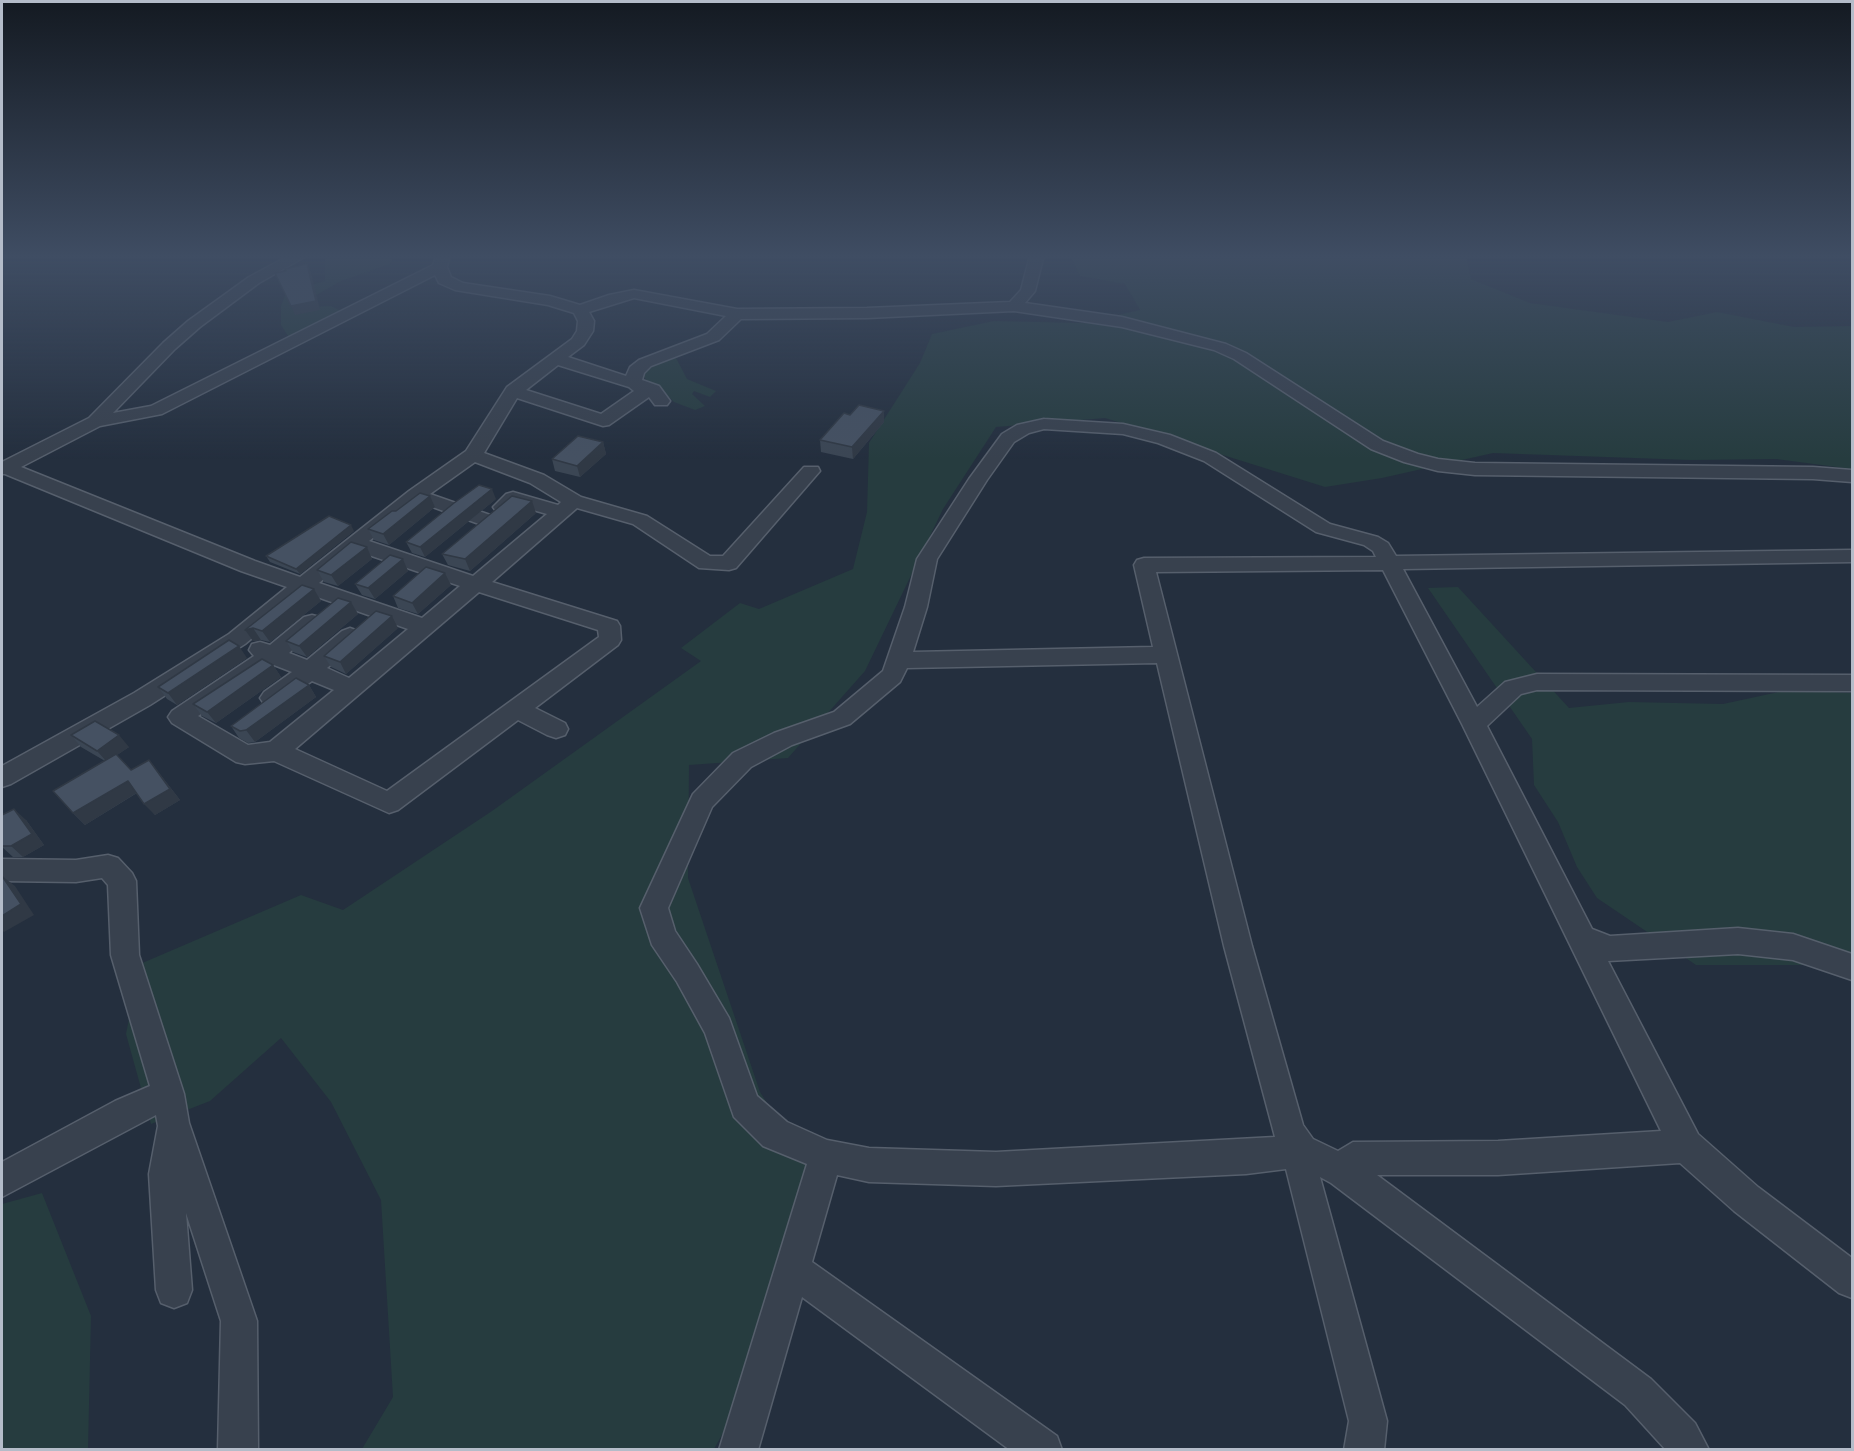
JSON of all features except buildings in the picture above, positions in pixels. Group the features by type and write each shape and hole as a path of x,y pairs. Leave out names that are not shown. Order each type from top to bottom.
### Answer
{"street":[{"path":"95,422 169,346 196,323"},
{"path":"3,468 95,422 156,410 323,323"},
{"path":"2,777 142,699 237,639 354,543 473,455 513,391 578,342 585,331 586,323"},
{"path":"513,391 603,421 642,393 636,371 645,363 713,337 728,323"},
{"path":"1125,323 1220,346 1240,356 1377,445 1438,465 1553,471 1813,473 1852,476"},
{"path":"555,358 653,390 661,401"},
{"path":"1302,1151 1246,1157 996,1169 869,1165 826,1156 776,1134 745,1106 718,1028 687,973 662,936 654,908 702,801 742,760 783,739 842,718 876,692 892,676 916,607 927,559 978,478 1008,438 1023,429 1044,424 1123,429 1164,439 1201,454 1323,528 1371,541 1381,546 1474,724 1686,1146 1746,1199 1852,1280"},
{"path":"473,455 537,479 567,507"},
{"path":"3,468 301,585 351,590 412,582 476,584 609,626 610,640 389,803 276,751 245,755 226,731 180,717 271,656 351,590"},
{"path":"416,495 450,508 478,527 513,498 640,520 706,563 729,563 762,529 811,471"},
{"path":"276,751 567,507"},
{"path":"434,522 450,508"},
{"path":"728,541 762,529"},
{"path":"376,569 409,542"},
{"path":"354,543 393,556 412,582 425,627"},
{"path":"1690,1449 1682,1437 1638,1392 1343,1171 1302,1151 1289,1132 1238,946 1144,565 1391,564 1852,556"},
{"path":"254,711 309,671 412,582"},
{"path":"237,639 271,656 352,688"},
{"path":"899,660 1165,655"},
{"path":"1474,724 1513,688 1537,682 1852,683"},
{"path":"517,709 556,729"},
{"path":"2,870 76,871 108,866 122,881 125,955 170,1109 239,1321 238,1449"},
{"path":"1581,938 1610,949 1738,941 1793,946 1852,967"},
{"path":"2,1180 126,1112 170,1109"},
{"path":"170,1109 166,1174 174,1290"},
{"path":"1343,1171 1353,1160 1497,1158 1686,1146"},
{"path":"1302,1151 1303,1178 1368,1421 1364,1449"},
{"path":"738,1449 826,1156"},
{"path":"791,1268 1043,1449"}],"green space":[{"path":"281,323 322,323 290,339"},
{"path":"986,323 1772,323 1794,327 1852,326 1852,469 1776,459 1691,460 1493,453 1382,478 1325,487 1105,418 996,427 943,509 865,671 788,758 689,765 688,878 760,1092 809,1169 797,1302 714,1449 362,1449 393,1397 381,1200 331,1102 281,1038 210,1101 151,1124 126,1034 140,964 301,895 343,910 492,811 701,661 681,648 740,603 759,609 853,569 867,512 869,443 920,363 932,334"},
{"path":"676,358 687,379 716,391 710,397 694,391 692,394 705,406 695,410 674,402 661,389 652,387 642,374 656,364"},
{"path":"1458,587 1569,708 1629,702 1723,704 1788,690 1852,693 1852,965 1696,965 1597,898 1577,867 1558,822 1534,785 1532,739 1428,588"},
{"path":"42,1193 91,1316 88,1449 2,1449 2,1204"}]}
